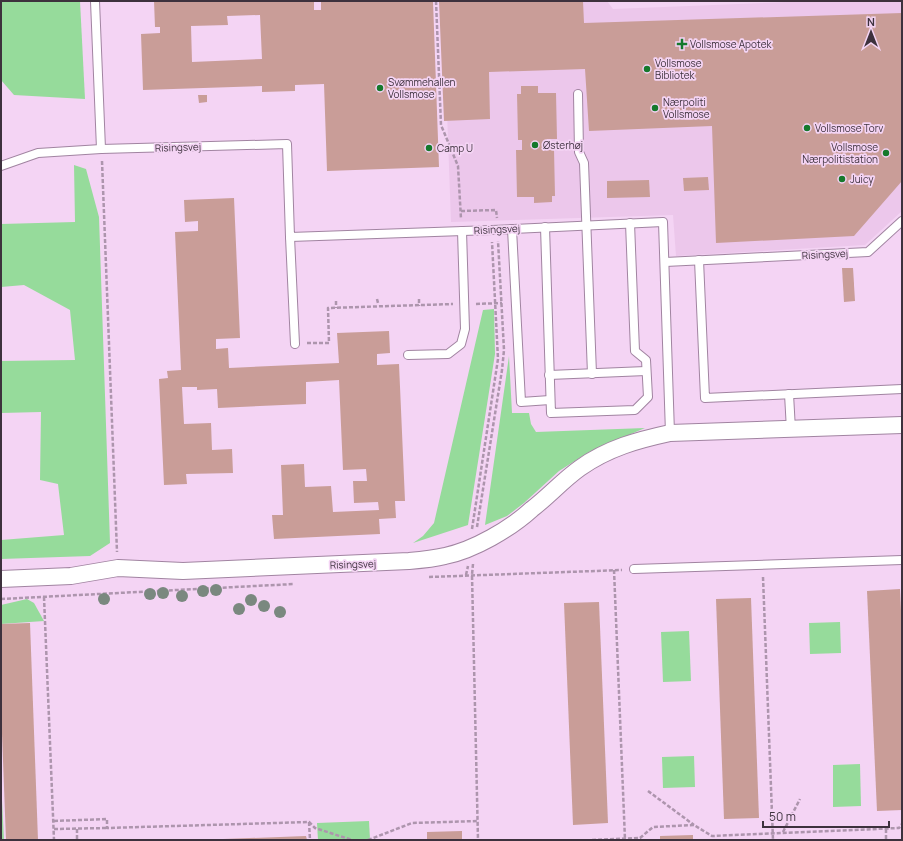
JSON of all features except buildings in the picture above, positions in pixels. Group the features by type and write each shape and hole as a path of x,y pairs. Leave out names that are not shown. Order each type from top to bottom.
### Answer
{"street":[{"name":"Risingsvej","path":"1,579 72,576 118,568 183,571 409,561 472,552 532,510 581,467 609,452 635,441 670,433 902,425"}],"lane":[{"path":"95,1 101,149"},
{"path":"578,94 579,152 584,163 592,374"},
{"name":"Risingsvej","path":"1,166 38,153 101,149 287,144 294,344"},
{"name":"Risingsvej","path":"665,262 868,252 902,221"},
{"name":"Risingsvej","path":"290,237 495,230 664,222 670,433"},
{"path":"545,227 550,413 635,410 648,396 646,360 635,350 630,223"},
{"path":"512,229 521,402 550,400"},
{"path":"408,355 448,354 461,344 465,329 462,231"},
{"path":"699,260 705,398 902,389"},
{"path":"549,376 646,371"},
{"path":"789,394 791,430"},
{"path":"634,569 902,560"}],"path":[{"path":"436,1 441,125 458,166 462,231"},
{"path":"101,149 118,568"},
{"path":"466,575 472,552 504,350 502,303 495,230 491,210"},
{"path":"461,211 496,210 495,303 498,359 472,552 478,840"},
{"path":"377,299 378,303"},
{"path":"419,299 419,306"},
{"path":"336,301 336,308"},
{"path":"294,344 329,343 328,308 502,303"},
{"path":"763,565 773,840"},
{"path":"427,577 634,569"},
{"path":"614,570 625,839"},
{"path":"1,598 301,584"},
{"path":"44,597 54,840"},
{"path":"648,791 694,825 712,836 899,828 902,824"},
{"path":"783,832 800,799"},
{"path":"54,821 107,819 107,828"},
{"path":"368,840 412,823 478,821"},
{"path":"54,829 308,822 315,828 352,840"},
{"path":"308,822 310,840"},
{"path":"592,840 640,838 653,827 694,825"},
{"path":"886,828 886,840"},
{"path":"77,829 77,840"}],"shaded area":[{"path":"443,1 607,1 613,9 812,1 902,1 902,211 865,245 676,256 673,215 451,222"}],"green space":[{"path":"1,1 80,1 85,99 14,95 1,80"},
{"path":"74,165 86,169 99,217 110,543 90,556 1,559 1,540 64,535 58,484 40,480 41,412 1,413 1,361 75,360 70,310 24,285 1,287 1,224 75,222"},
{"path":"494,309 495,354 468,525 413,543 423,536 434,523 483,310"},
{"path":"509,356 512,413 529,413 531,424 536,432 645,428 589,452 559,471 524,503 507,516 485,525"},
{"path":"27,599 34,603 44,621 1,624 1,605"},
{"path":"840,622 841,653 810,654 809,623"},
{"path":"689,631 691,681 663,682 661,632"},
{"path":"694,756 695,787 663,788 662,757"},
{"path":"860,764 861,806 833,807 833,765"},
{"path":"1,780 4,840 1,840"},
{"path":"369,821 370,840 318,840 317,823"}],"place":[{"name":"Vollsmose Apotek","path":"682,44"},
{"name":"Vollsmose Bibliotek","path":"647,69"},
{"name":"Svømmehallen Vollsmose","path":"380,88"},
{"name":"Nærpoliti Vollsmose","path":"655,108"},
{"name":"Vollsmose Torv","path":"807,128"},
{"name":"Østerhøj","path":"535,145"},
{"name":"Camp U","path":"429,148"},
{"name":"Vollsmose Nærpolitistation","path":"886,153"},
{"name":"Juicy","path":"842,179"}]}
